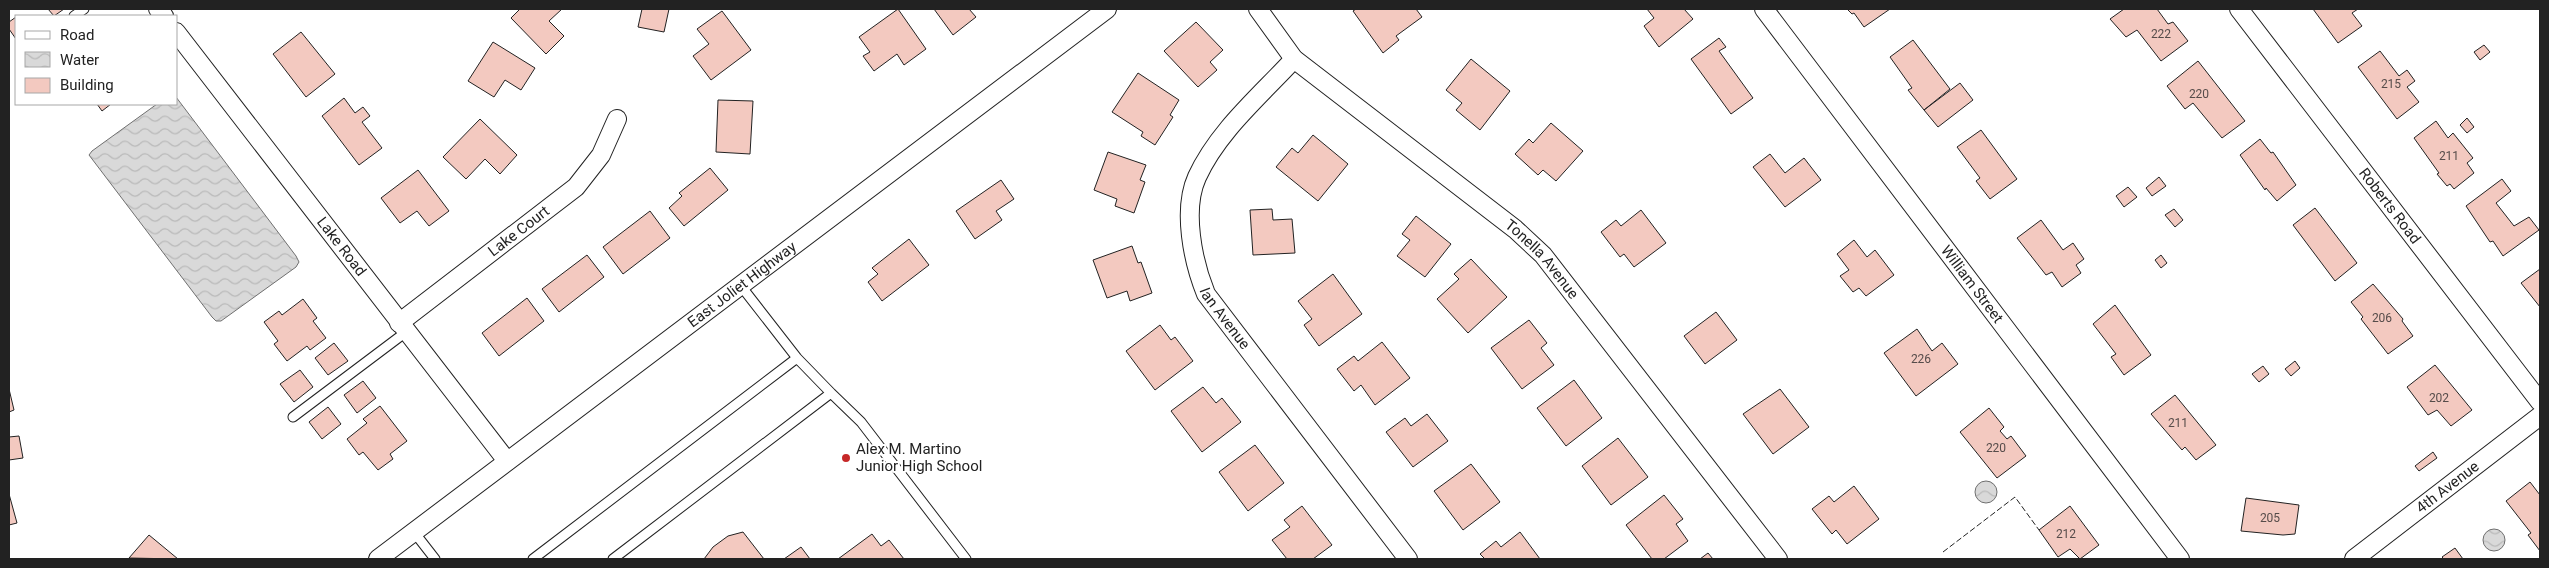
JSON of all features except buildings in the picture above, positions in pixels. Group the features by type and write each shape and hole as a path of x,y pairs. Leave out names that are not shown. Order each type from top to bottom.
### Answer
{"street":[{"name":"East Joliet Highway","path":"378,559 1107,9"},
{"name":"Tonella Avenue","path":"1258,9 1294,59 1515,229 1543,256 1778,559"},
{"name":"William Street","path":"1764,9 2180,559"},
{"name":"Roberts Road","path":"2239,9 2540,402"},
{"name":"Lake Road","path":"178,35 507,461"},
{"name":"Ian Avenue","path":"1294,59 1220,138 1196,179 1189,220 1195,268 1206,294 1408,559"},
{"name":"Lake Court","path":"402,327 576,187 601,155 617,119"},
{"name":"4th Avenue","path":"2354,559 2540,416"}],"lane":[{"path":"741,286 796,358 860,422 966,559"},
{"path":"293,417 402,327"},
{"path":"533,559 796,358"},
{"path":"614,559 831,393"},
{"path":"414,532 435,559"}],"water":[{"path":"178,100 299,262 296,267 221,321 216,321 89,155 156,105 178,105"},
{"path":"1986,481 1994,484 1997,492 1994,500 1986,503 1978,500 1975,492 1978,484"},
{"path":"2494,529 2502,532 2505,540 2502,548 2494,551 2486,548 2483,540 2486,532"}],"fence":[{"path":"1943,552 2015,497 2039,530"}],"place":[{"name":"Alex M. Martino Junior High School","path":"846,458"}]}
